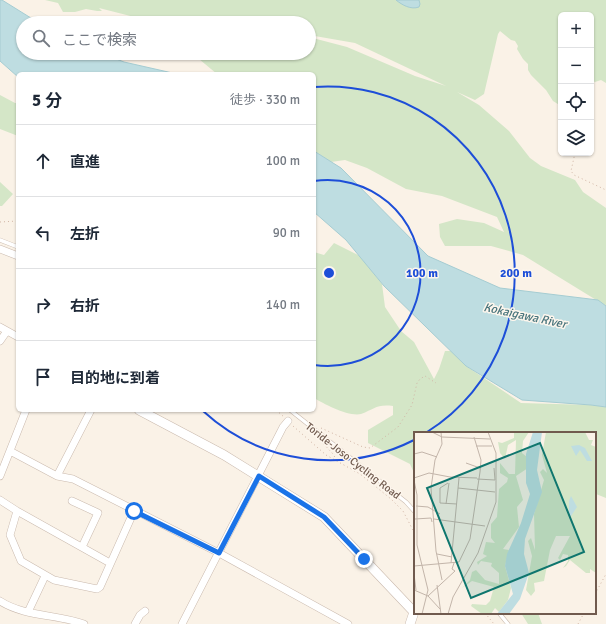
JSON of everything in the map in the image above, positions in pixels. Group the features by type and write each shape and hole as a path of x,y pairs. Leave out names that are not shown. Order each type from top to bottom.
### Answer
{"street":[{"path":"0,249 16,255"},
{"path":"0,341 3,329 16,336"},
{"path":"0,476 25,412"},
{"path":"57,476 90,412"},
{"path":"143,412 224,455 324,517 414,612 410,624"},
{"path":"182,624 283,427 288,421"},
{"path":"10,451 57,476 73,479 219,553 348,624"},
{"path":"0,500 110,563"},
{"path":"72,501 98,513 82,547"},
{"path":"17,511 10,535 21,561 54,580 96,589 100,587 134,511"},
{"path":"28,612 45,576"},
{"path":"0,601 28,612 84,624"},
{"path":"135,624 140,615 145,611"}],"lane":[{"path":"0,240 16,245"},
{"name":"Toride-Joso Cycling Road","path":"292,412 406,502 414,511"},
{"path":"501,614 508,624"}],"path":[{"path":"574,156 571,171 574,175 606,190"},
{"path":"0,222 16,221"},
{"path":"337,460 318,438 312,428 316,426 363,447 370,448 398,427 412,405 415,398 417,383 420,378 425,376 436,383"},
{"path":"278,412 326,455 337,460 371,482 392,499 403,511 414,532"},
{"path":"596,592 606,574"},
{"path":"487,614 494,624"},
{"path":"578,624 583,614"}],"green space":[{"path":"45,0 606,0 606,83 601,80 594,82 594,12 558,12 558,104 553,101 546,90 531,75 528,70 528,64 517,49 518,46 515,41 511,40 500,31 498,34 484,94 475,100 457,92 479,105 509,131 530,158 541,166 575,180 583,192 606,208 606,306 523,255 491,246 445,246 440,237 439,224 457,219 484,223 504,232 497,217 442,196 406,189 367,168 345,160 331,162 316,152 316,72 215,72 200,60 316,60 316,39 347,47 415,76 446,86 355,43 316,36 316,16 130,16 99,8 102,11 86,9 75,12 63,12 58,3"},
{"path":"0,95 16,103 16,135 0,129"},
{"path":"0,182 13,194 2,206 0,206"},
{"path":"334,243 360,256 382,284 385,307 401,331 414,342 434,379 445,351 451,351 466,366 521,403 591,405 606,407 606,498 596,494 596,432 414,432 414,473 410,464 368,443 368,430 393,415 393,406 379,406 361,414 350,414 316,399 316,253 324,255"},
{"path":"522,614 538,614 542,624 528,624"}],"water":[{"path":"0,0 2,0 28,16 16,16 16,60 119,60 168,72 16,72 16,75 0,61"},
{"path":"396,0 419,0 420,4 419,7 416,8 410,7"},
{"name":"Kokaigawa River","path":"316,152 341,168 428,256 500,288 598,300 606,306 606,407 522,400 466,366 384,286 346,240 316,214"}],"route":[{"path":"134,511 219,553 259,476 324,517 364,559"}]}
